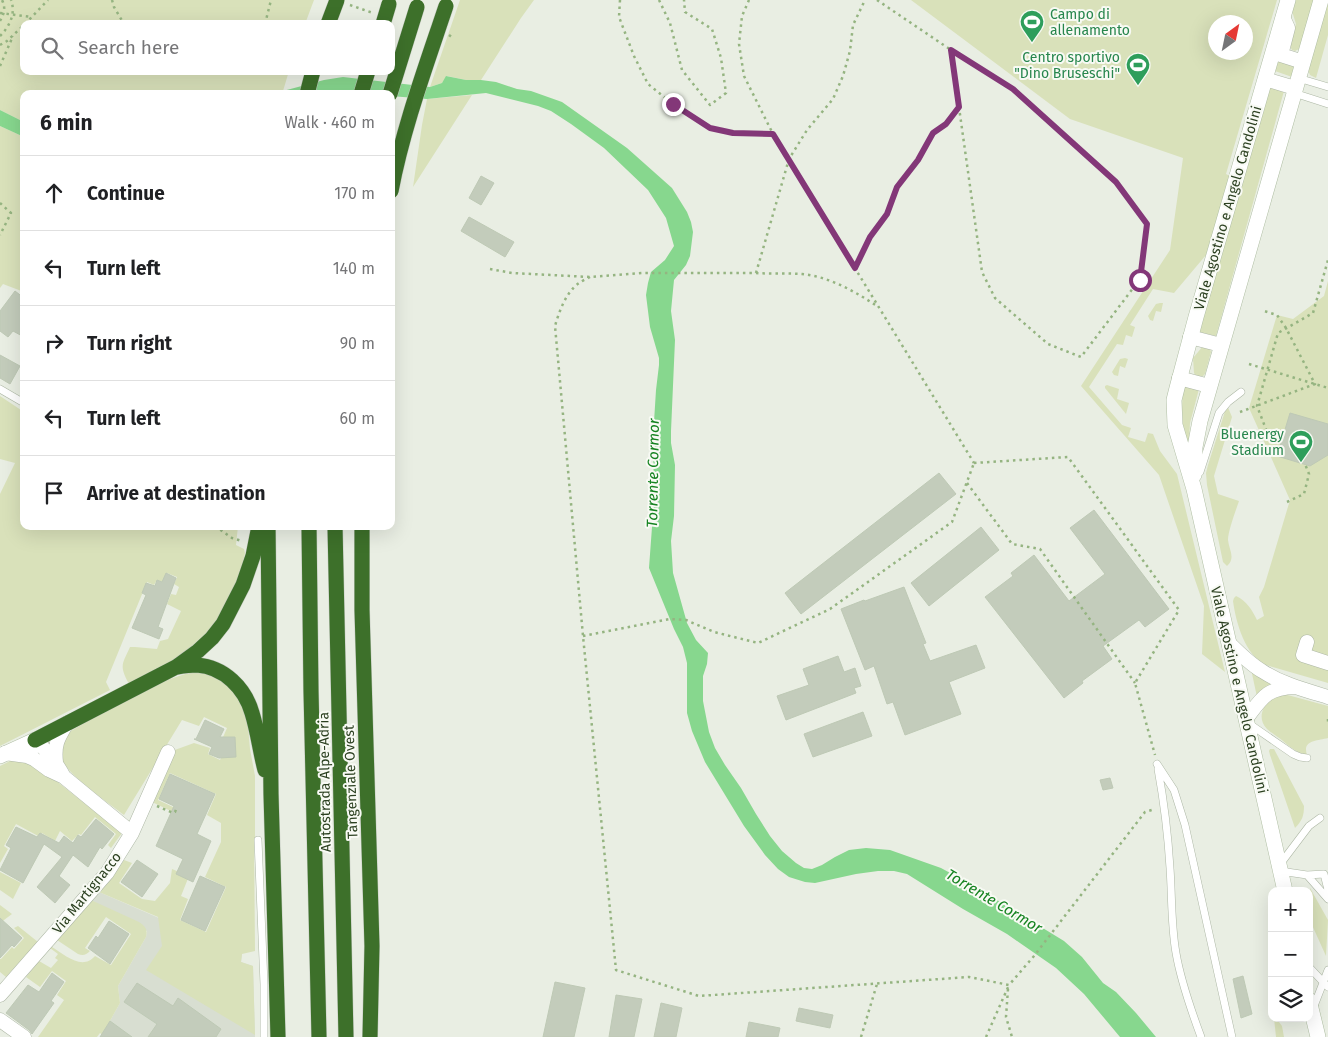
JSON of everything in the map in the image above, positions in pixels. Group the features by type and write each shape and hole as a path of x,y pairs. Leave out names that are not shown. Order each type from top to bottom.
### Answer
{"highway":[{"path":"330,20 337,0"},
{"path":"384,20 389,2"},
{"path":"395,173 424,72 447,3"},
{"path":"391,90 418,4"},
{"path":"308,90 311,75"},
{"path":"362,90 367,75"},
{"path":"35,740 176,667 212,638 223,624 243,584 258,530"},
{"path":"268,530 271,794 278,1037"},
{"name":"Autostrada Alpe-Adria","path":"309,530 318,1037"},
{"name":"Autostrada Alpe-Adria","path":"335,530 346,1037"},
{"name":"Tangenziale Ovest","path":"362,530 362,610 372,946 370,1037"},
{"path":"176,667 195,665 210,667 222,672 238,686 246,698 252,713 271,794"}],"street":[{"name":"Viale Agostino e Angelo Candolini","path":"1284,887 1194,489 1175,425 1174,400 1190,337 1288,0"},
{"name":"Viale Agostino e Angelo Candolini","path":"1194,489 1195,447 1209,386 1321,0"},
{"name":"Viale Agostino e Angelo Candolini","path":"1283,17 1288,28 1281,55 1303,62"},
{"path":"1265,79 1296,87"},
{"path":"1190,337 1221,345"},
{"path":"1179,378 1209,386"},
{"path":"1307,642 1303,655 1328,663"},
{"path":"1229,643 1262,671 1295,687 1328,697"},
{"path":"1246,720 1269,692 1285,687 1295,687"},
{"path":"56,762 55,750 58,738 67,723"},
{"path":"2,754 35,740"},
{"path":"34,759 35,740"},
{"path":"35,740 49,752 64,777"},
{"name":"Via Martignacco","path":"0,995 107,873 132,833 168,752"},
{"path":"2,754 22,755 34,759 49,770 64,777 132,833"},
{"path":"1313,1017 1318,1037"},
{"path":"0,1020 24,1037"}],"lane":[{"path":"1296,87 1327,87"},
{"path":"1296,87 1328,104"},
{"path":"0,389 20,401"},
{"path":"1194,489 1219,413 1240,392"},
{"path":"1246,720 1293,754 1308,758"},
{"path":"1157,764 1164,806 1176,952 1183,985 1201,1037"},
{"path":"1157,764 1174,790 1184,825 1232,1037"},
{"path":"1320,818 1309,826 1280,868 1306,876 1324,874 1328,890"},
{"path":"258,840 264,984 264,1037"},
{"path":"1306,876 1328,899"},
{"path":"1313,1001 1326,985 1328,970"},
{"path":"1313,971 1326,985"}],"path":[{"path":"0,21 5,8 2,0"},
{"path":"0,36 7,29 11,21 11,0"},
{"path":"29,20 48,0"},
{"path":"112,0 122,20"},
{"path":"266,20 271,0"},
{"path":"620,0 620,17 634,56 648,84 673,104 710,128 733,133 773,134"},
{"path":"659,0 670,23 682,70 710,105 726,93 720,58 712,29 686,12 684,0"},
{"path":"749,0 742,16 739,44 744,76 773,134 974,463"},
{"path":"756,273 789,160 807,130 833,99 843,76 850,51 853,25 865,0"},
{"path":"877,0 1013,89 1116,182 1147,224 1140,280 1081,358 1048,344 1042,339 995,298 982,272 951,50"},
{"path":"2,14 32,17"},
{"path":"0,45 7,42 20,28"},
{"path":"0,66 13,36"},
{"path":"855,268 870,237 887,214 897,187 918,160 933,133 946,124 959,107"},
{"path":"0,203 11,213 0,235"},
{"path":"1276,455 1257,406 1278,333 1313,313 1328,260"},
{"path":"490,269 512,273 590,277 642,273 803,274 842,285 863,296 878,307"},
{"path":"590,277 577,284 567,297 559,311 555,326 616,970 699,996 969,977 1009,985"},
{"path":"1264,311 1277,315 1286,328 1314,384"},
{"path":"1249,364 1328,388"},
{"path":"1240,412 1314,384"},
{"path":"974,463 1068,457 1179,610 1135,683"},
{"path":"583,636 670,619 686,620 714,632 758,644 830,609 952,522 974,463"},
{"path":"1287,502 1304,494 1309,474 1305,464"},
{"path":"966,483 1012,544 1040,550 1135,683 1157,764"},
{"path":"221,530 232,538 255,544"},
{"path":"146,801 173,813 178,807"},
{"path":"986,1037 1009,985 1034,956 1145,812 1164,806"},
{"path":"861,1037 877,984"},
{"path":"1009,985 1006,1017 1012,1037"}],"shaded area":[{"path":"0,0 314,0 306,20 20,20 20,75 288,75 283,90 20,90 20,120 0,110"},
{"path":"460,0 534,0 481,80 466,80 447,76 442,83 430,87"},
{"name":"Centro sportivo \"Dino Bruseschi\"","path":"911,0 1277,0 1226,174 1230,176 1206,255 1174,293 1153,289 1130,325 1135,327 1132,337 1126,335 1123,345 1117,344 1089,387 1122,425 1131,428 1128,437 1145,442 1148,433 1153,434 1160,451 1177,474 1225,672 1202,654 1204,606 1159,475 1081,386 1170,250 1183,158 1070,119"},
{"path":"1295,0 1315,0 1301,48 1295,51 1292,50 1289,44 1296,24 1292,11"},
{"path":"1328,2 1328,35 1316,78 1310,75 1308,70"},
{"path":"1279,60 1295,65 1292,77 1275,71"},
{"path":"1270,87 1284,91 1216,336 1199,332"},
{"path":"472,95 413,187 427,99"},
{"path":"0,126 20,135 20,290 3,284 0,288"},
{"name":"Bluenergy Stadium","path":"1328,281 1328,683 1266,665 1252,654 1239,628 1233,601 1236,596 1243,600 1257,620 1264,616 1259,597 1264,587 1290,500 1249,408 1277,315 1293,319 1324,296"},
{"path":"1163,303 1161,312 1156,311 1153,321 1150,320 1148,316 1156,304"},
{"path":"1203,346 1210,349 1211,352 1205,374 1197,377 1194,373 1193,358"},
{"path":"1120,359 1128,359 1125,368 1120,366 1118,376 1114,375 1112,372"},
{"path":"1107,385 1119,389 1117,399 1129,403 1126,414 1105,388"},
{"path":"1184,385 1199,389 1190,423 1188,458 1183,422 1182,403"},
{"path":"0,396 20,409 20,530 238,530 236,545 244,549 245,553 237,585 217,623 180,657 129,684 123,669 130,647 157,649 160,641 168,639 181,611 167,604 171,594 176,595 179,587 174,584 177,577 167,573 163,582 157,580 154,585 147,582 106,682 110,690 0,746 0,494 15,463 0,459"},
{"path":"1227,405 1232,417 1214,476 1218,494 1239,501 1228,536 1232,557 1227,566 1223,562 1206,473"},
{"path":"1251,669 1284,685 1257,697"},
{"path":"194,672 209,674 223,679 242,701 248,726 255,776 255,951 242,954 241,962 253,966 255,1035 146,970 162,946 158,917 99,892 124,860 132,863 119,883 142,899 155,901 170,883 172,869 189,876 181,896 188,899 180,920 206,932 226,887 205,877 221,842 221,823 207,815 216,794 170,773 158,800 175,808 173,812 152,802 172,751 194,743 210,748 208,754 220,760 226,748 220,744 227,728 204,717 199,726 182,720 124,815 72,773 61,756 63,745 71,731 153,687"},
{"path":"1284,694 1328,706 1328,738 1309,744 1306,750 1307,755 1294,750 1270,732 1262,721 1262,712 1266,704 1274,697"},
{"path":"1270,749 1274,749 1304,806 1302,818 1295,828 1270,755"},
{"path":"16,760 33,765 45,772 122,833 111,848 108,845 116,834 95,817 81,835 79,834 72,841 60,831 55,841 42,833 40,837 16,824 4,846 8,849 0,863 0,766"},
{"path":"0,872 21,883 13,899 0,890"},
{"path":"99,892 242,954 241,962 253,966 255,1037 116,1037 106,1028 120,1003 118,986 146,937 147,931 91,900"},
{"path":"1313,893 1328,920 1326,956 1313,927"},
{"path":"91,900 139,922 146,928 146,937 118,986 120,1003 106,1028 105,1037 100,1033 97,1037 38,1037 64,1000 57,995 66,981 52,971 40,987 26,977 39,961 51,968 58,960 55,958 58,954 50,948 52,947 79,962 85,962 95,956 111,965 131,934 106,917 85,948 90,951 86,954 78,954 57,940"},
{"path":"0,905 12,914 0,923"},
{"path":"18,926 38,942 6,977 0,972 0,959 12,947 14,949 24,938 14,928"},
{"path":"1274,1022 1279,1022 1282,1026 1284,1037 1276,1037"}],"water":[{"name":"Torrente Cormor","path":"446,76 466,80 496,82 517,89 531,91 562,102 627,148 672,188 687,212 693,232 690,256 686,265 674,280 671,311 675,340 671,431 675,465 674,516 671,541 673,573 687,623 696,640 708,653 703,676 703,701 709,732 715,748 770,836 782,851 804,868 812,869 849,850 866,848 890,850 941,868 1064,941 1082,957 1103,983 1116,992 1156,1037 1120,1037 1084,994 1056,968 1007,934 907,874 894,871 878,871 815,883 805,882 789,877 778,869 765,855 744,826 705,762 692,731 687,713 687,663 683,647 649,568 654,500 653,438 659,358 650,327 646,295 651,272 665,260 674,246 666,218 648,190 604,148 551,111 538,106 486,93 427,99 395,96 395,90 287,90 343,77 430,87 442,83"},
{"path":"0,110 20,120 20,135 0,126"}],"building":[{"path":"481,176 494,183 481,205 469,198"},
{"path":"469,217 514,242 505,257 461,231"},
{"path":"15,291 20,295 20,335 13,331 8,337 0,331 0,311"},
{"path":"0,355 20,366 10,384 0,378"},
{"path":"1290,413 1328,424 1328,455 1310,466 1277,456"},
{"path":"939,473 956,494 801,614 785,593"},
{"path":"1094,510 1169,609 1145,627 1139,620 1103,646 1112,659 1082,681 1083,683 1064,698 985,597 1013,576 1011,573 1034,555 1069,601 1105,574 1070,528"},
{"path":"981,527 999,550 929,606 911,583"},
{"path":"166,573 176,578 158,627 163,629 159,639 132,628 146,595 142,593 146,583 155,586 157,580 162,582"},
{"path":"904,587 926,643 923,644 930,661 976,645 985,668 949,682 961,714 905,735 893,702 887,704 874,666 865,670 841,609"},
{"path":"838,656 844,672 855,668 861,686 854,688 856,693 786,720 777,696 809,685 803,669"},
{"path":"863,712 872,736 813,757 804,734"},
{"path":"205,720 224,729 220,737 235,737 236,757 219,758 209,754 212,747 194,739 196,739"},
{"path":"170,774 215,794 197,834 211,841 193,882 176,874 183,859 156,846 174,806 159,799"},
{"path":"1110,778 1113,788 1103,790 1100,780"},
{"path":"96,819 114,834 102,849 100,847 88,867 73,855 59,876 70,885 55,903 37,887 62,857 44,844 23,883 0,870 11,848 6,845 16,827 37,837 40,833 59,843 64,836 73,843 78,835 81,837"},
{"path":"137,860 158,874 142,897 121,882"},
{"path":"200,876 225,887 205,931 181,920"},
{"path":"0,918 22,938 14,947 12,945 0,958"},
{"path":"109,921 129,934 110,964 88,948 96,936 98,938"},
{"path":"52,973 64,982 51,1001 54,1003 32,1034 6,1013 28,985 39,992"},
{"path":"1243,976 1252,1014 1241,1018 1233,979"},
{"path":"555,982 585,988 574,1037 543,1037"},
{"path":"137,983 173,1006 178,998 221,1029 216,1037 148,1037 157,1024 124,1002"},
{"path":"616,995 642,999 634,1037 609,1037"},
{"path":"661,1003 682,1008 676,1037 654,1037"},
{"path":"799,1008 833,1015 830,1028 796,1021"},
{"path":"110,1021 132,1037 100,1037"},
{"path":"749,1022 780,1028 778,1037 746,1037"}],"place":[{"name":"Campo di allenamento","path":"1032,43"},
{"name":"Centro sportivo \"Dino Bruseschi\"","path":"1138,86"},
{"name":"Bluenergy Stadium","path":"1301,463"}],"route":[{"path":"673,104 710,128 733,133 773,134 855,268 870,237 887,214 897,187 918,160 933,133 946,124 959,107 951,50 1013,89 1116,182 1147,224 1140,280"}]}
